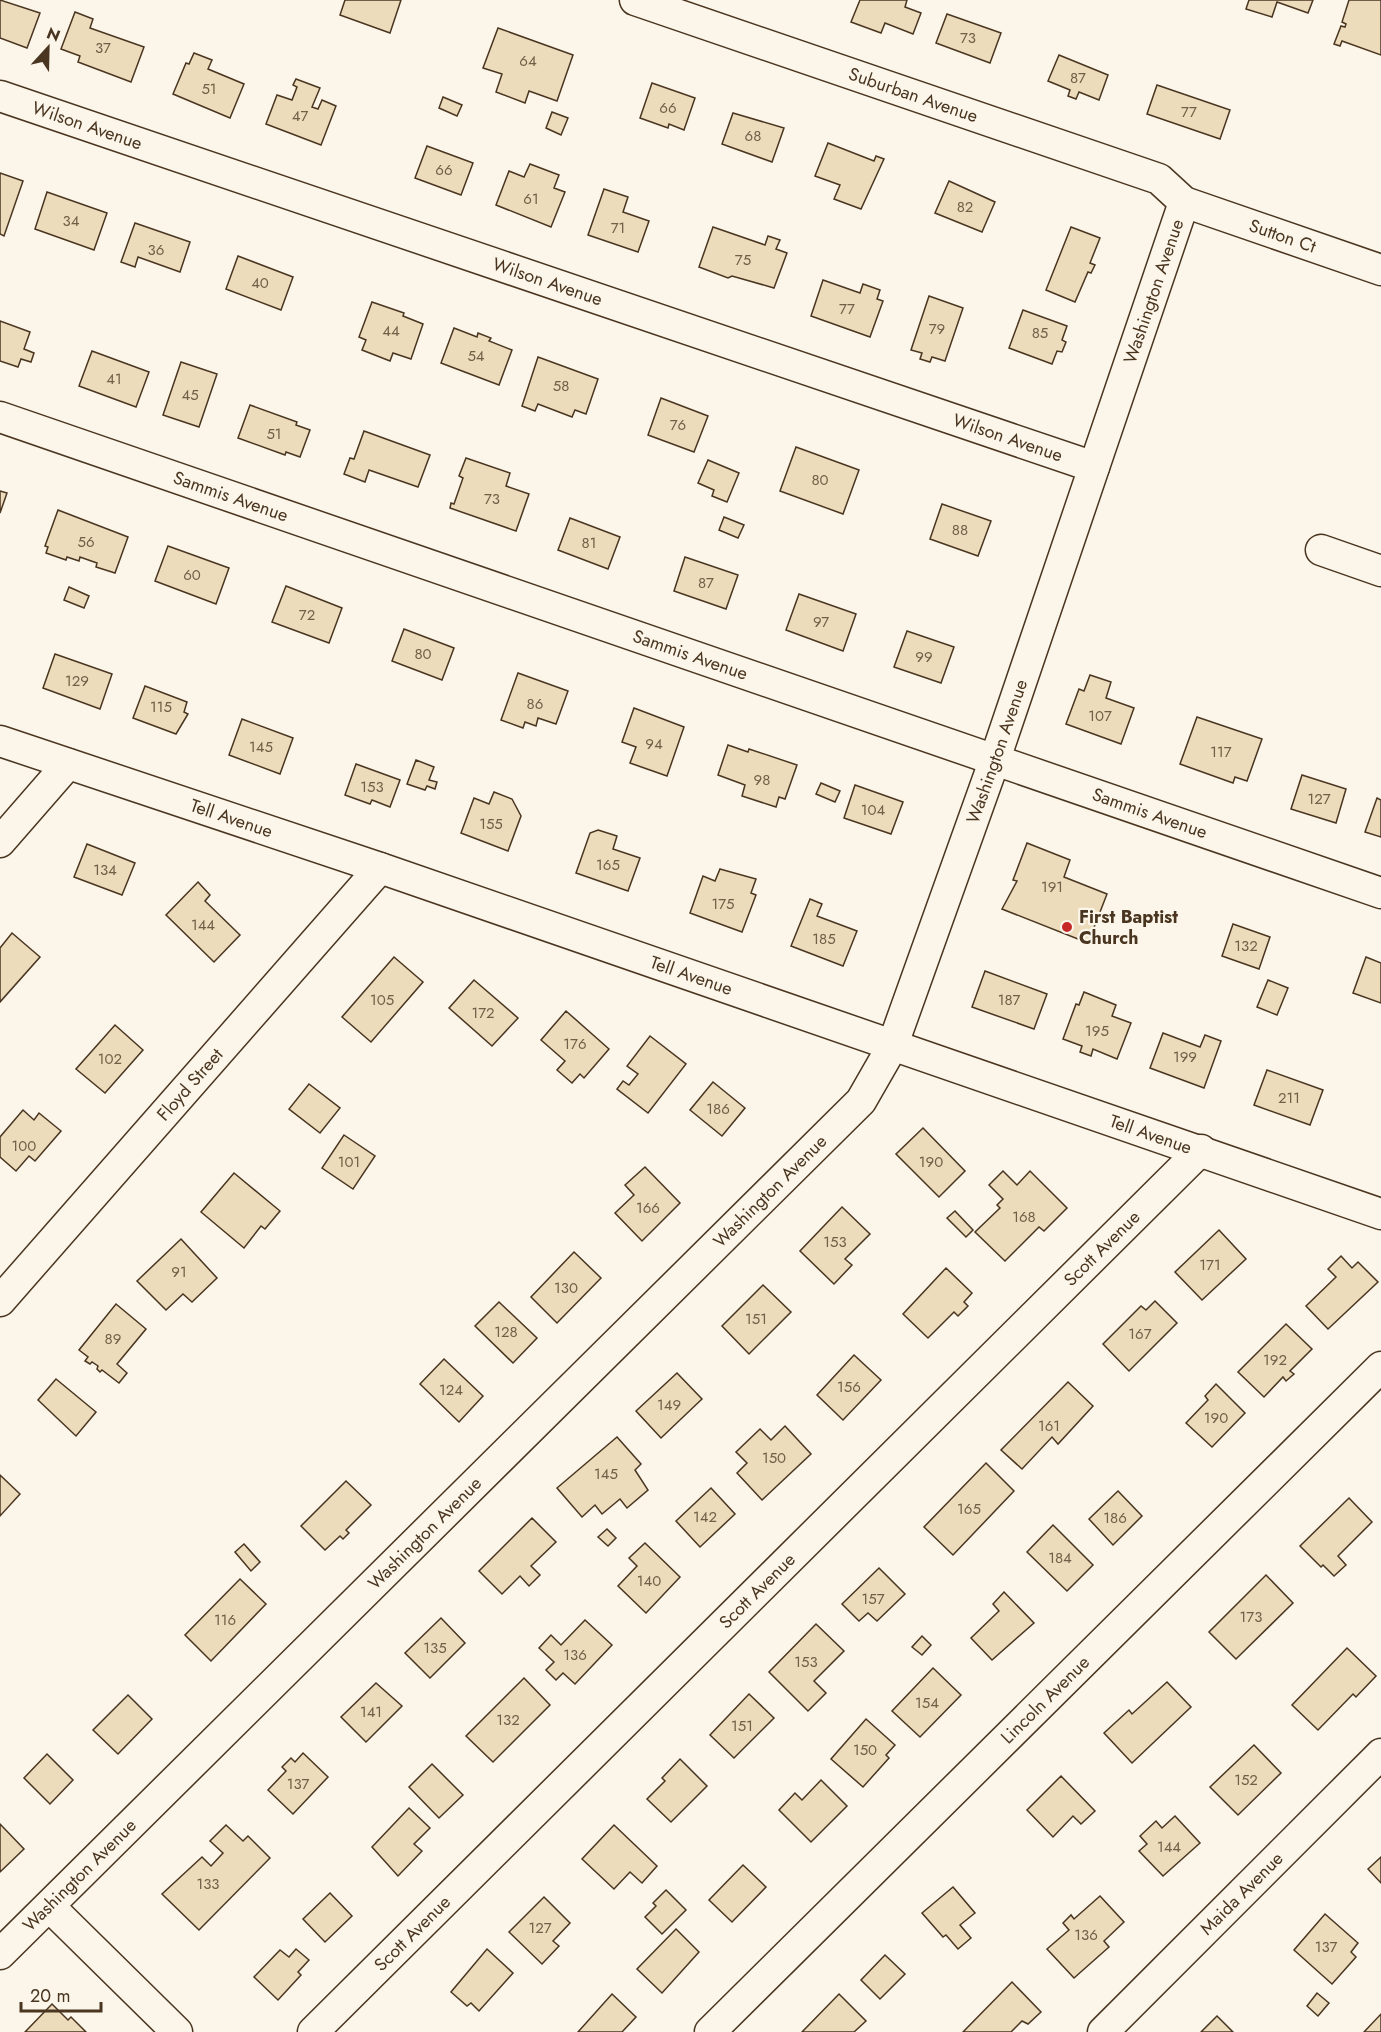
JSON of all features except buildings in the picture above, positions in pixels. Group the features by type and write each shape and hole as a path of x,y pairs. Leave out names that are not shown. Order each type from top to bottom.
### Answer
{"street":[{"name":"Suburban Avenue","path":"635,0 1159,179 1184,202"},
{"name":"Wilson Avenue","path":"0,96 1094,467"},
{"name":"Sutton Ct","path":"1184,202 1381,270"},
{"name":"Washington Avenue","path":"0,1954 861,1101 892,1047 995,759 1184,202"},
{"name":"Sammis Avenue","path":"0,417 1381,892"},
{"path":"1321,550 1381,571"},
{"name":"Tell Avenue","path":"0,741 380,868 892,1047 1201,1150 1381,1214"},
{"path":"0,842 68,764"},
{"name":"Floyd Street","path":"0,1301 380,868"},
{"name":"Scott Avenue","path":"313,2032 1201,1150"},
{"name":"Lincoln Avenue","path":"710,2032 1381,1367"},
{"name":"Maida Avenue","path":"1103,2032 1381,1754"},
{"path":"50,1906 177,2032"}],"place":[{"name":"First Baptist Church","path":"1067,927"}]}
